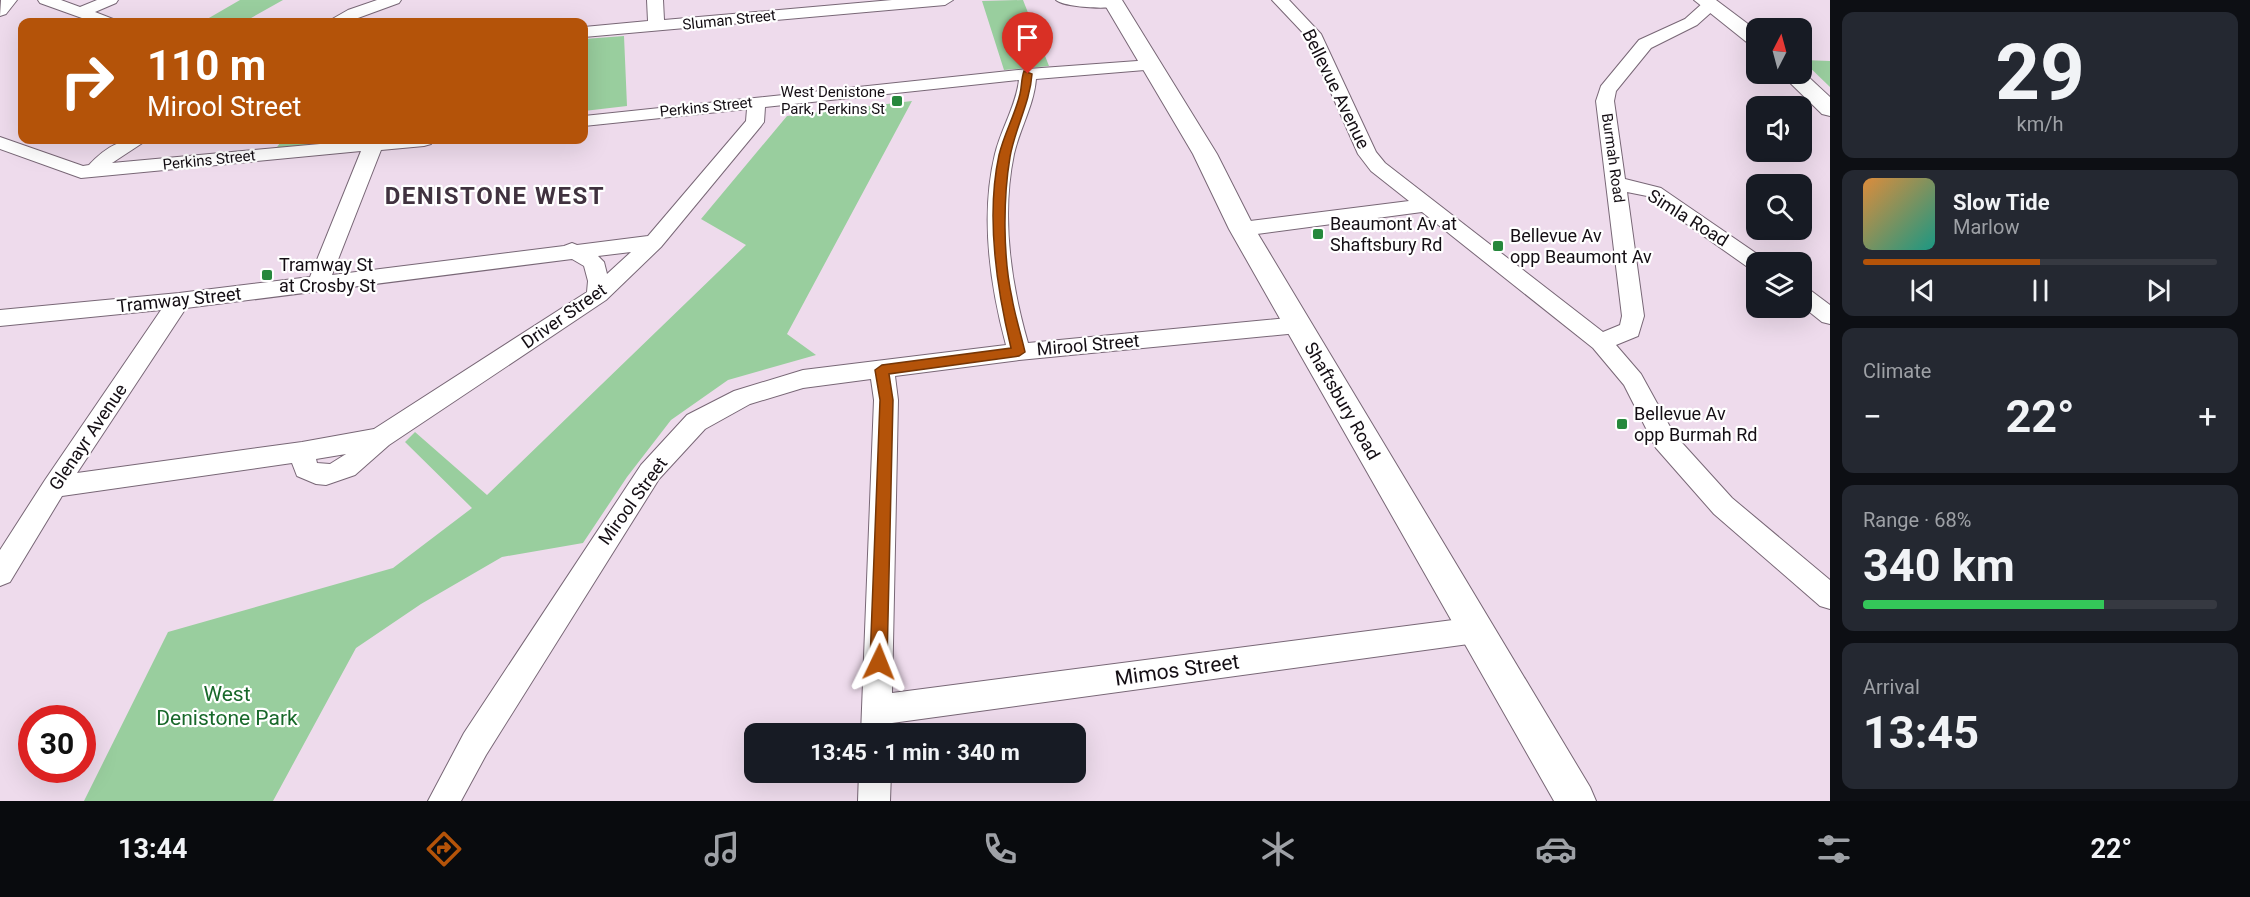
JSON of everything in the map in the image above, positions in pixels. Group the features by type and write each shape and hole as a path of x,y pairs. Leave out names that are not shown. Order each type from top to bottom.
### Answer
{"street":[{"path":"0,10 9,0 15,0"},
{"path":"46,0 97,18"},
{"path":"82,12 110,0"},
{"path":"343,18 393,0"},
{"path":"655,0 656,27"},
{"name":"Sluman Street","path":"588,32 945,0"},
{"path":"1064,0 1113,2"},
{"name":"Bellevue Avenue","path":"1280,0 1313,34 1366,154 1378,167 1601,342 1633,380 1665,441 1716,498 1830,597"},
{"name":"Shaftsbury Road","path":"1113,2 1204,154 1242,229 1576,801"},
{"path":"1702,2 1746,33"},
{"name":"Burmah Road","path":"1601,342 1630,330 1633,316 1605,101 1607,90 1645,44 1691,22 1702,2"},
{"name":"Perkins Street","path":"588,121 1028,74 1151,65"},
{"path":"1019,352 1005,297 1000,239 1001,188 1005,155 1026,93 1028,74"},
{"path":"1803,84 1830,109"},
{"name":"Driver Street","path":"54,487 302,452 306,469 312,474 328,475 349,466 380,438 598,295 654,242 755,122 756,102"},
{"name":"Perkins Street","path":"0,143 81,172 354,144"},
{"path":"94,171 109,155 130,144"},
{"path":"318,284 372,144"},
{"name":"Simla Road","path":"1616,183 1654,192 1746,256"},
{"path":"1242,229 1427,205"},
{"name":"Tramway Street","path":"0,318 179,301 572,250 654,242"},
{"path":"572,250 593,262 597,272 598,295"},
{"name":"Glenayr Avenue","path":"0,574 54,487 179,301"},
{"path":"1812,302 1830,316"},
{"name":"Mirool Street","path":"444,801 475,744 650,472 696,422 742,397 803,379 1019,352 1298,325"},
{"path":"877,722 886,400 882,370"},
{"name":"Mimos Street","path":"877,722 1476,630"},
{"path":"874,801 875,783"}],"green space":[{"path":"240,0 283,0 251,18 209,18"},
{"path":"1023,0 1049,66 1004,70 982,1"},
{"path":"624,36 627,106 588,111 588,39"},
{"path":"1812,60 1830,61 1830,87 1812,70"},
{"name":"West Denistone Park","path":"912,101 787,334 816,355 728,380 671,420 627,477 583,543 502,557 421,604 356,648 273,801 84,801 93,783 96,783 96,777 168,632 393,568 472,508 405,442 415,432 487,495 746,245 701,219 787,116"},
{"path":"279,144 325,144 275,150"}],"place":[{"name":"West Denistone Park, Perkins St","path":"897,101"},
{"name":"Beaumont Av at Shaftsbury Rd","path":"1318,234"},
{"name":"Bellevue Av opp Beaumont Av","path":"1498,246"},
{"name":"Tramway St at Crosby St","path":"267,275"},
{"name":"Bellevue Av opp Burmah Rd","path":"1622,424"}],"district":[{"name":"DENISTONE WEST","path":"495,196"}],"route":[{"path":"879,662 886,400 882,370 1019,352 1005,297 1000,239 1001,188 1005,155 1026,93 1028,74"}]}
